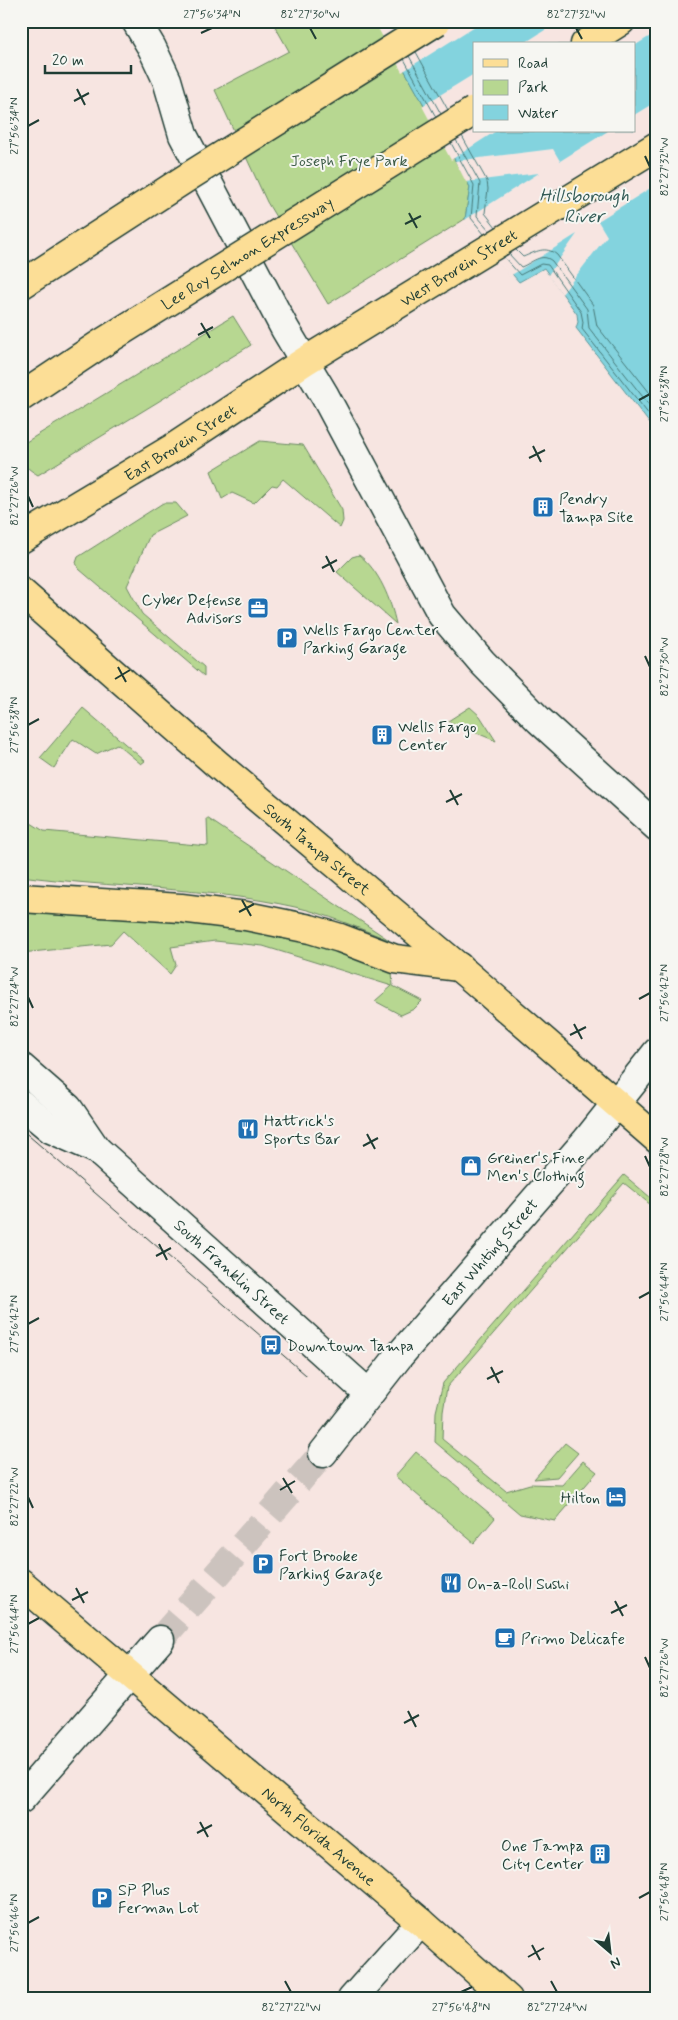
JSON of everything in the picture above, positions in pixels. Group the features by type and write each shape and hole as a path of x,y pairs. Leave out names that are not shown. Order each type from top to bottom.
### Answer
{"main road":[{"path":"21,286 191,176 438,21"},
{"path":"588,42 621,21"},
{"name":"Lee Roy Selmon Expressway","path":"21,397 99,345 473,112"},
{"name":"West Brorein Street","path":"337,342 657,146"},
{"name":"East Brorein Street","path":"21,540 173,448 337,342"},
{"name":"South Tampa Street","path":"21,592 217,764 459,967 657,1139"},
{"path":"21,898 181,908 246,916 325,934 395,959 459,967"},
{"name":"North Florida Avenue","path":"21,1583 421,1922 508,1999"}],"street":[{"path":"136,21 152,48 167,80 183,135 285,329 305,361 442,615 482,662 539,720 657,827"},
{"name":"East Whiting Street","path":"323,1453 399,1356 580,1148 657,1052"},
{"name":"South Franklin Street","path":"21,1067 68,1108 96,1149 369,1394"},
{"name":"South Franklin Street","path":"21,1104 51,1129 96,1149"},
{"path":"21,1799 160,1640"},
{"path":"352,1999 421,1922"}],"green space":[{"name":"Joseph Frye Park","path":"272,21 377,21 470,187 465,219 328,304 267,202 215,90 289,51"},
{"path":"233,316 251,345 38,475 26,466 22,460 21,445"},
{"path":"260,441 303,445 342,510 343,521 340,528 283,479 277,486 272,485 254,503 232,493 222,499 211,471"},
{"path":"163,503 176,503 187,516 150,535 127,586 142,614 204,667 204,676 79,569 76,563 78,557"},
{"path":"359,555 373,569 383,586 396,624 337,572 352,557"},
{"path":"470,707 480,716 496,741 448,721"},
{"path":"83,708 145,761 141,764 117,744 96,754 73,739 54,768 40,758"},
{"path":"21,817 44,831 208,846 207,818 389,940 319,913 261,900 227,895 21,876"},
{"path":"21,913 226,924 280,931 363,958 392,972 393,986 422,1001 414,1009 401,1015 375,1001 392,986 263,946 215,941 171,947 176,965 170,974 123,931 111,944 21,953"},
{"path":"624,1175 657,1203 657,1210 624,1183 447,1387 443,1412 442,1439 506,1491 530,1484 562,1485 583,1461 597,1472 555,1521 520,1514 435,1442 436,1412 443,1383"},
{"path":"565,1443 578,1453 557,1477 534,1479"},
{"path":"416,1452 495,1518 474,1543 395,1476"}],"water":[{"name":"Hillsborough River","path":"377,21 657,21 657,433 576,328 578,322 577,314 544,268 519,282 465,219 470,187"}],"pier":[{"path":"374,21 483,21 402,72"},
{"path":"559,21 657,21 657,32 636,45 636,42 526,42"},
{"path":"473,75 473,132 494,132 451,160 422,106"},
{"path":"657,101 657,184 598,221 607,236 562,294 548,275 577,234 510,276 463,221 539,173 466,182 455,161 553,149 560,161 606,132 636,132 636,114"}],"tunnel":[{"path":"160,1640 323,1453"}],"tram line":[{"path":"21,1129 306,1375"}],"place":[{"name":"Pendry Tampa Site","path":"543,507"},
{"name":"Cyber Defense Advisors","path":"258,608"},
{"name":"Wells Fargo Center Parking Garage","path":"287,638"},
{"name":"Wells Fargo Center","path":"382,735"},
{"name":"Hattrick's Sports Bar","path":"248,1129"},
{"name":"Greiner's Fine Men's Clothing","path":"471,1166"},
{"name":"Downtown Tampa","path":"271,1345"},
{"name":"Hilton","path":"616,1497"},
{"name":"Fort Brooke Parking Garage","path":"263,1564"},
{"name":"On-a-Roll Sushi","path":"451,1583"},
{"name":"Primo Delicafe","path":"505,1638"},
{"name":"One Tampa City Center","path":"600,1854"},
{"name":"SP Plus Ferman Lot","path":"102,1898"}]}
